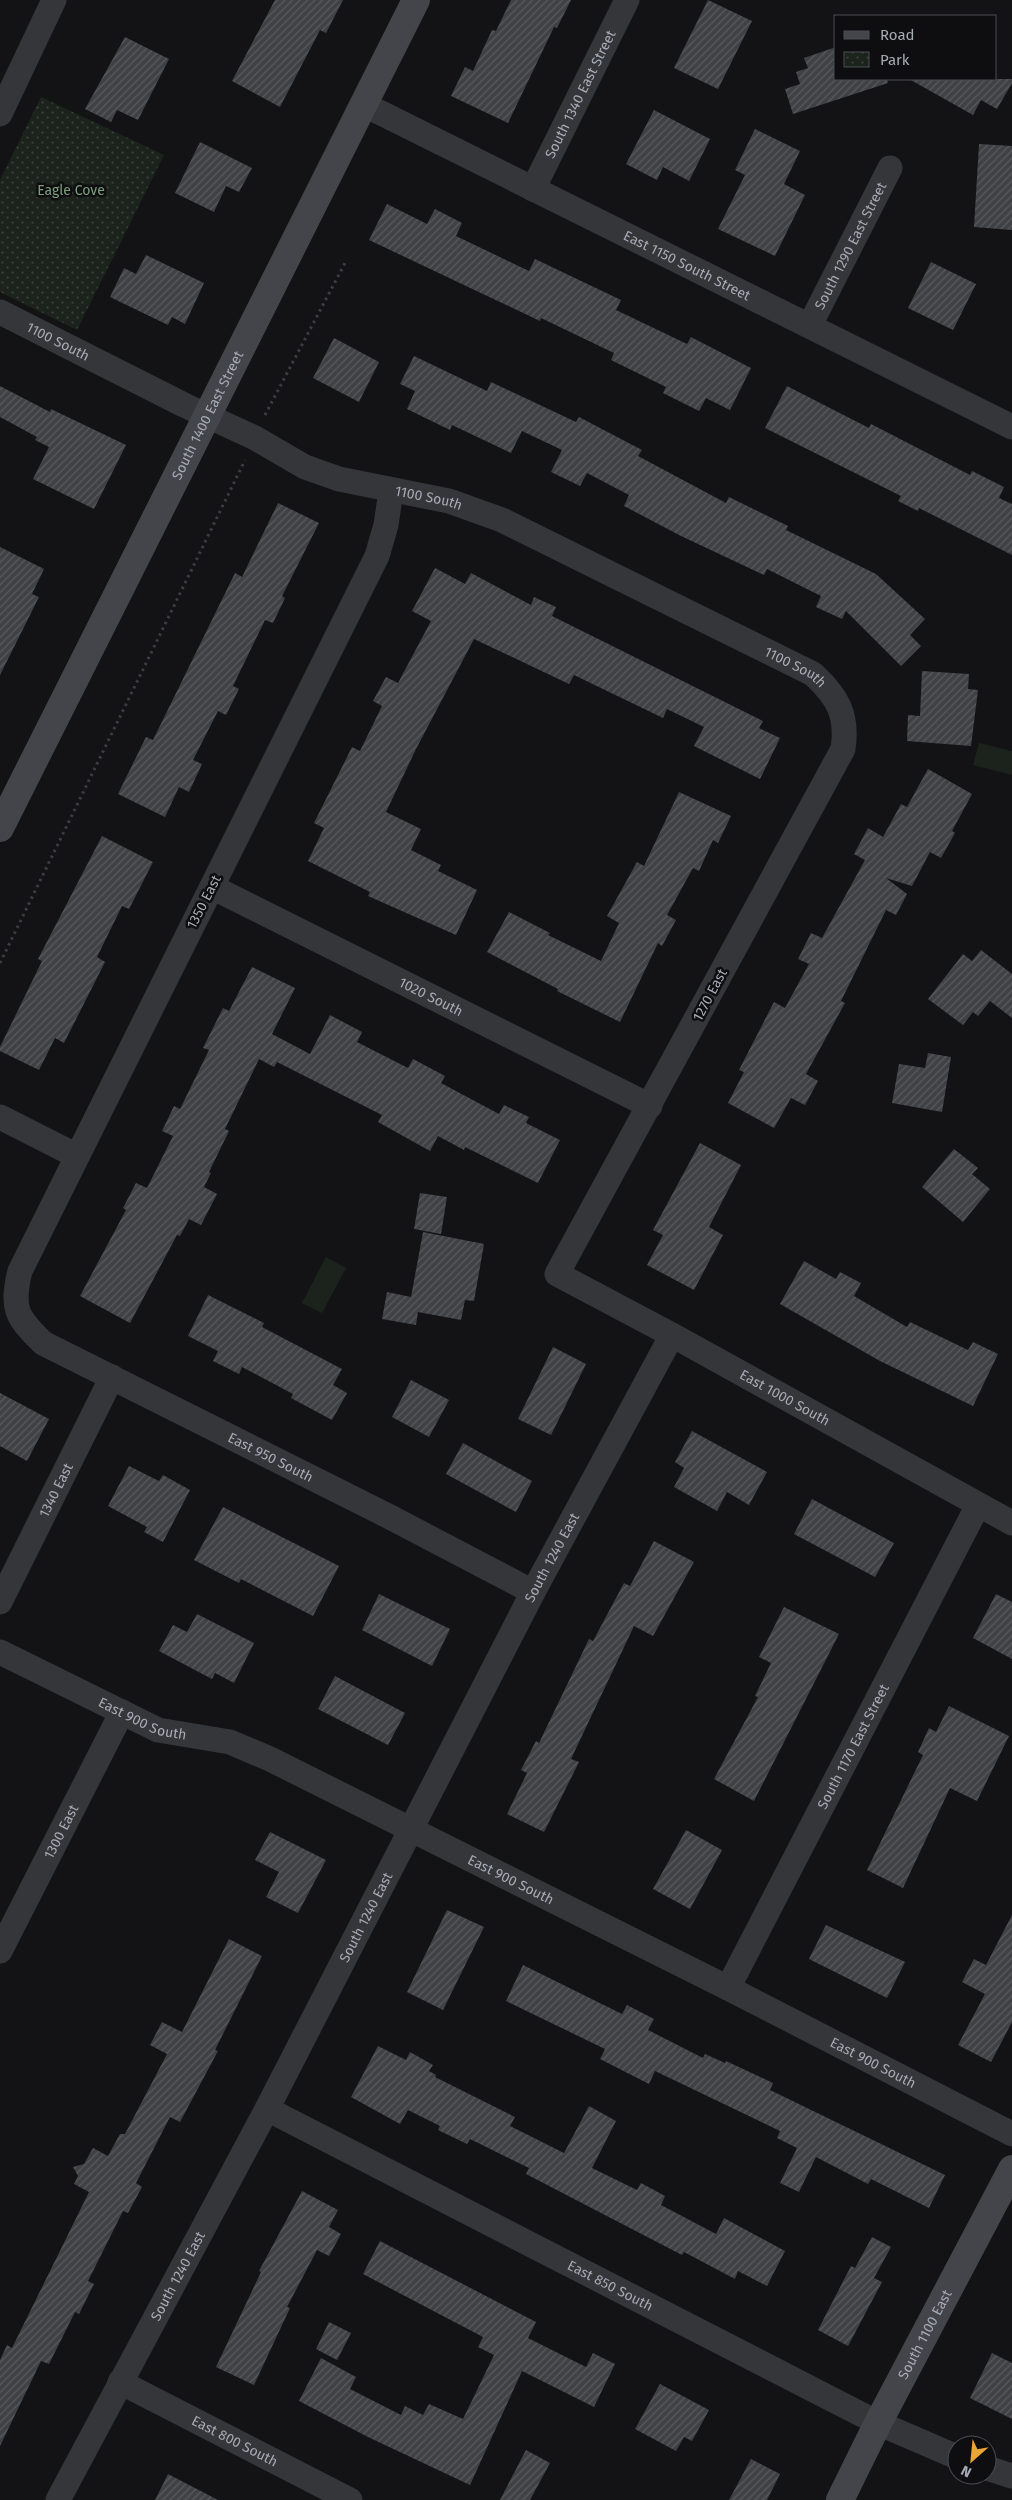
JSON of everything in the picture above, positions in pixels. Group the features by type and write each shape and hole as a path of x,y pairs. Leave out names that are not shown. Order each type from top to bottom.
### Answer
{"street":[{"path":"0,114 54,0"},
{"name":"South 1400 East Street","path":"0,828 416,0"},
{"name":"South 1340 East Street","path":"534,188 627,0"},
{"name":"East 1150 South Street","path":"363,104 1012,427"},
{"name":"South 1290 East Street","path":"810,325 890,168"},
{"name":"1100 South","path":"0,312 207,416 255,438 305,467 340,479 390,491 449,501 502,520 813,674 830,689 841,711"},
{"name":"1350 East","path":"18,1312 14,1294 20,1270 377,556 386,525 390,491"},
{"name":"1270 East","path":"557,1274 843,750 846,730 841,711"},
{"name":"1020 South","path":"212,887 650,1106"},
{"path":"0,1117 77,1156"},
{"name":"East 1000 South","path":"557,1274 672,1335 1012,1523"},
{"name":"East 950 South","path":"18,1312 28,1328 43,1343 390,1517 533,1592"},
{"name":"South 1240 East","path":"58,2500 267,2109 533,1592 672,1335"},
{"name":"1340 East","path":"0,1602 112,1377"},
{"name":"South 1170 East Street","path":"728,1988 978,1505"},
{"name":"East 900 South","path":"0,1652 158,1730 230,1742 270,1759 728,1988 1012,2134"},
{"name":"1300 East","path":"0,1951 122,1712"},
{"name":"East 850 South","path":"267,2109 878,2423 947,2453"},
{"name":"South 1100 East","path":"840,2500 878,2423 1012,2169"},
{"name":"East 800 South","path":"120,2382 350,2500"},
{"path":"997,2471 1012,2476"}],"path":[{"path":"269,407 345,263"},
{"path":"0,963 239,472"}],"green space":[{"name":"Eagle Cove","path":"41,97 164,155 77,330 0,292 0,180"},
{"path":"979,743 1012,751 1012,775 973,765"},
{"path":"326,1257 346,1268 322,1313 302,1303"}],"building":[{"path":"275,0 343,0 326,33 320,30 280,107 232,81"},
{"path":"511,0 571,0 557,28 554,27 508,123 451,96 465,67 473,71 492,30 496,31"},
{"path":"708,0 752,21 718,89 674,68"},
{"path":"125,37 169,59 138,120 117,110 111,122 85,109"},
{"path":"834,48 834,80 887,80 888,83 793,114 785,89 800,84 796,72 808,68 804,58"},
{"path":"1012,79 1012,83 997,109 981,100 973,115 911,80"},
{"path":"654,110 710,139 689,181 663,167 657,180 626,164"},
{"path":"755,129 800,151 784,184 805,195 775,256 718,229 745,175 735,170"},
{"path":"200,142 252,168 239,192 226,186 214,212 175,193"},
{"path":"979,144 1012,146 1012,230 974,227"},
{"path":"387,204 427,224 435,209 462,223 456,236 529,271 535,259 621,300 616,310 687,344 691,337 751,368 730,410 706,398 699,411 663,393 666,387 611,360 614,353 541,318 540,321 369,240"},
{"path":"146,255 204,283 185,324 172,317 168,325 110,297 124,268 136,274"},
{"path":"931,262 976,284 953,330 908,308"},
{"path":"334,338 379,362 359,402 313,378"},
{"path":"414,356 487,391 491,382 576,422 579,417 642,450 638,456 726,503 729,497 788,526 786,530 876,574 925,619 910,635 921,646 901,666 846,611 842,619 816,607 821,596 767,569 764,575 681,536 624,506 629,495 587,473 580,486 551,472 562,450 522,431 511,453 452,425 450,430 407,409 415,391 400,384"},
{"path":"0,386 50,412 51,409 126,445 94,509 33,479 49,447 35,440 37,437 0,417"},
{"path":"787,386 869,428 871,424 970,475 972,471 1004,487 999,498 1012,504 1012,555 919,508 918,511 898,501 901,496 765,428"},
{"path":"278,503 319,523 282,596 285,598 273,623 265,620 233,686 239,689 226,715 218,711 193,760 202,764 189,792 179,787 165,817 118,794 146,737 153,740 235,573 242,577"},
{"path":"0,547 44,569 32,594 39,597 0,675"},
{"path":"435,568 465,584 471,573 531,605 534,597 556,607 552,616 763,721 759,728 780,738 760,779 694,746 704,727 667,709 663,718 574,675 569,684 474,639 416,749 386,812 421,829 411,850 441,865 438,871 477,890 456,935 368,896 370,892 308,861 324,828 314,823 352,747 360,751 382,706 373,701 386,677 398,683 431,621 412,611"},
{"path":"922,671 969,674 968,689 978,690 971,746 907,741 908,715 920,716"},
{"path":"928,769 972,794 952,831 955,833 941,858 930,852 912,886 886,878 907,894 896,915 886,910 841,1001 845,1003 806,1074 818,1081 805,1105 791,1098 774,1128 728,1103 744,1072 739,1070 774,1002 785,1008 809,964 798,959 811,933 822,938 865,860 854,854 868,828 883,837 901,804 907,807"},
{"path":"679,792 731,816 718,843 713,840 699,871 693,868 667,915 676,920 662,946 658,943 620,1022 557,991 558,989 487,952 509,912 550,933 548,935 601,961 619,923 607,916 637,862 644,866"},
{"path":"102,836 153,862 129,909 122,906 97,957 105,962 64,1043 55,1038 39,1070 0,1051 0,1047 42,961 38,959"},
{"path":"981,950 1012,974 1012,1018 990,1001 978,1016 973,1012 963,1025 928,999 963,954 972,961"},
{"path":"252,967 295,988 272,1034 310,1054 330,1015 362,1032 357,1042 408,1068 413,1059 445,1076 441,1083 499,1114 504,1105 529,1117 526,1123 560,1140 538,1183 465,1147 464,1150 438,1136 430,1151 378,1122 382,1115 277,1062 274,1067 259,1059 225,1129 229,1131 209,1172 211,1173 204,1187 217,1194 201,1225 189,1219 180,1236 177,1235 130,1323 80,1296 126,1210 123,1208 136,1183 147,1188 173,1136 162,1131 174,1106 180,1109 209,1050 203,1048 223,1008 229,1011"},
{"path":"928,1053 951,1057 942,1112 892,1103 899,1064 925,1068"},
{"path":"700,1143 741,1165 709,1227 723,1235 694,1290 647,1265 663,1235 653,1230"},
{"path":"954,1149 978,1168 972,1174 990,1189 963,1222 922,1187"},
{"path":"420,1193 447,1197 441,1234 414,1229"},
{"path":"423,1232 484,1244 474,1301 465,1300 461,1320 418,1312 416,1325 382,1319 387,1292 411,1297"},
{"path":"804,1261 836,1279 840,1272 861,1283 854,1296 907,1327 910,1322 968,1350 973,1342 998,1354 973,1406 880,1361 780,1304"},
{"path":"208,1295 264,1323 262,1327 342,1369 333,1385 347,1393 332,1420 291,1398 293,1394 242,1367 239,1374 213,1361 218,1351 188,1336"},
{"path":"553,1347 586,1364 551,1435 518,1419"},
{"path":"411,1380 449,1400 429,1437 392,1417"},
{"path":"0,1393 49,1419 27,1461 0,1446"},
{"path":"692,1431 767,1472 749,1505 727,1492 717,1511 674,1487 684,1468 675,1462"},
{"path":"463,1443 532,1481 516,1512 446,1474"},
{"path":"129,1466 159,1481 163,1475 190,1490 163,1542 144,1532 147,1527 108,1506"},
{"path":"812,1499 894,1543 875,1577 794,1534"},
{"path":"223,1507 339,1566 313,1616 241,1579 239,1583 194,1560"},
{"path":"654,1541 694,1562 653,1636 634,1626 571,1759 579,1762 544,1832 507,1814 527,1773 521,1770 536,1741 539,1743 589,1639 593,1641 624,1583 630,1586"},
{"path":"379,1594 450,1629 432,1666 362,1630"},
{"path":"996,1594 1012,1602 1012,1659 973,1638"},
{"path":"784,1607 839,1634 754,1801 714,1779 758,1697 755,1696 771,1663 759,1657"},
{"path":"197,1614 254,1643 234,1683 215,1673 212,1679 159,1651 173,1625 187,1632"},
{"path":"335,1676 405,1713 388,1745 318,1709"},
{"path":"949,1706 1009,1736 977,1801 950,1788 903,1888 867,1870 923,1755 918,1752 929,1728 936,1732"},
{"path":"686,1830 722,1850 690,1909 653,1889"},
{"path":"270,1832 326,1860 298,1913 266,1897 279,1872 255,1860"},
{"path":"447,1910 484,1927 443,2010 407,1992"},
{"path":"1012,1915 1012,2022 991,2062 958,2045 985,1994 962,1982 974,1959 986,1965"},
{"path":"826,1925 905,1962 887,1998 809,1959"},
{"path":"229,1939 262,1956 215,2050 218,2051 180,2122 170,2117 136,2183 142,2187 128,2213 123,2211 88,2281 94,2284 79,2314 75,2312 49,2364 41,2361 0,2446 0,2360 7,2345 12,2348 89,2192 74,2184 78,2176 73,2167 84,2164 93,2148 108,2156 120,2134 125,2134 167,2054 150,2045 162,2022 182,2032"},
{"path":"523,1965 622,2014 627,2005 654,2019 648,2030 703,2058 705,2054 725,2063 726,2061 773,2083 770,2090 945,2175 929,2208 871,2179 868,2184 816,2157 799,2192 780,2183 797,2148 777,2138 780,2131 655,2071 649,2084 600,2059 605,2049 506,2001"},
{"path":"378,2046 406,2060 410,2052 433,2065 429,2071 436,2075 435,2077 515,2117 510,2126 564,2153 589,2106 616,2121 592,2168 637,2190 641,2183 665,2196 661,2205 716,2234 724,2218 785,2251 767,2286 738,2271 735,2279 684,2252 682,2255 526,2174 529,2168 470,2139 467,2144 438,2130 440,2126 408,2110 400,2124 351,2097"},
{"path":"302,2191 338,2210 329,2227 341,2234 329,2256 317,2250 287,2307 290,2308 254,2385 216,2367 261,2272 259,2271"},
{"path":"872,2237 891,2247 874,2278 882,2282 848,2346 818,2330 851,2266 855,2268"},
{"path":"380,2241 536,2322 528,2338 586,2367 593,2353 615,2364 594,2407 522,2371 470,2485 368,2437 299,2401 321,2358 356,2377 350,2389 401,2415 405,2406 423,2415 429,2404 463,2419 494,2355 478,2347 483,2337 363,2274"},
{"path":"329,2322 351,2333 337,2360 316,2349"},
{"path":"992,2353 1012,2363 1012,2419 970,2398"},
{"path":"660,2384 709,2410 692,2441 684,2437 676,2451 635,2429"},
{"path":"526,2450 550,2463 530,2500 500,2500"},
{"path":"751,2459 780,2474 767,2500 729,2500"},
{"path":"168,2474 218,2500 155,2500"}]}
